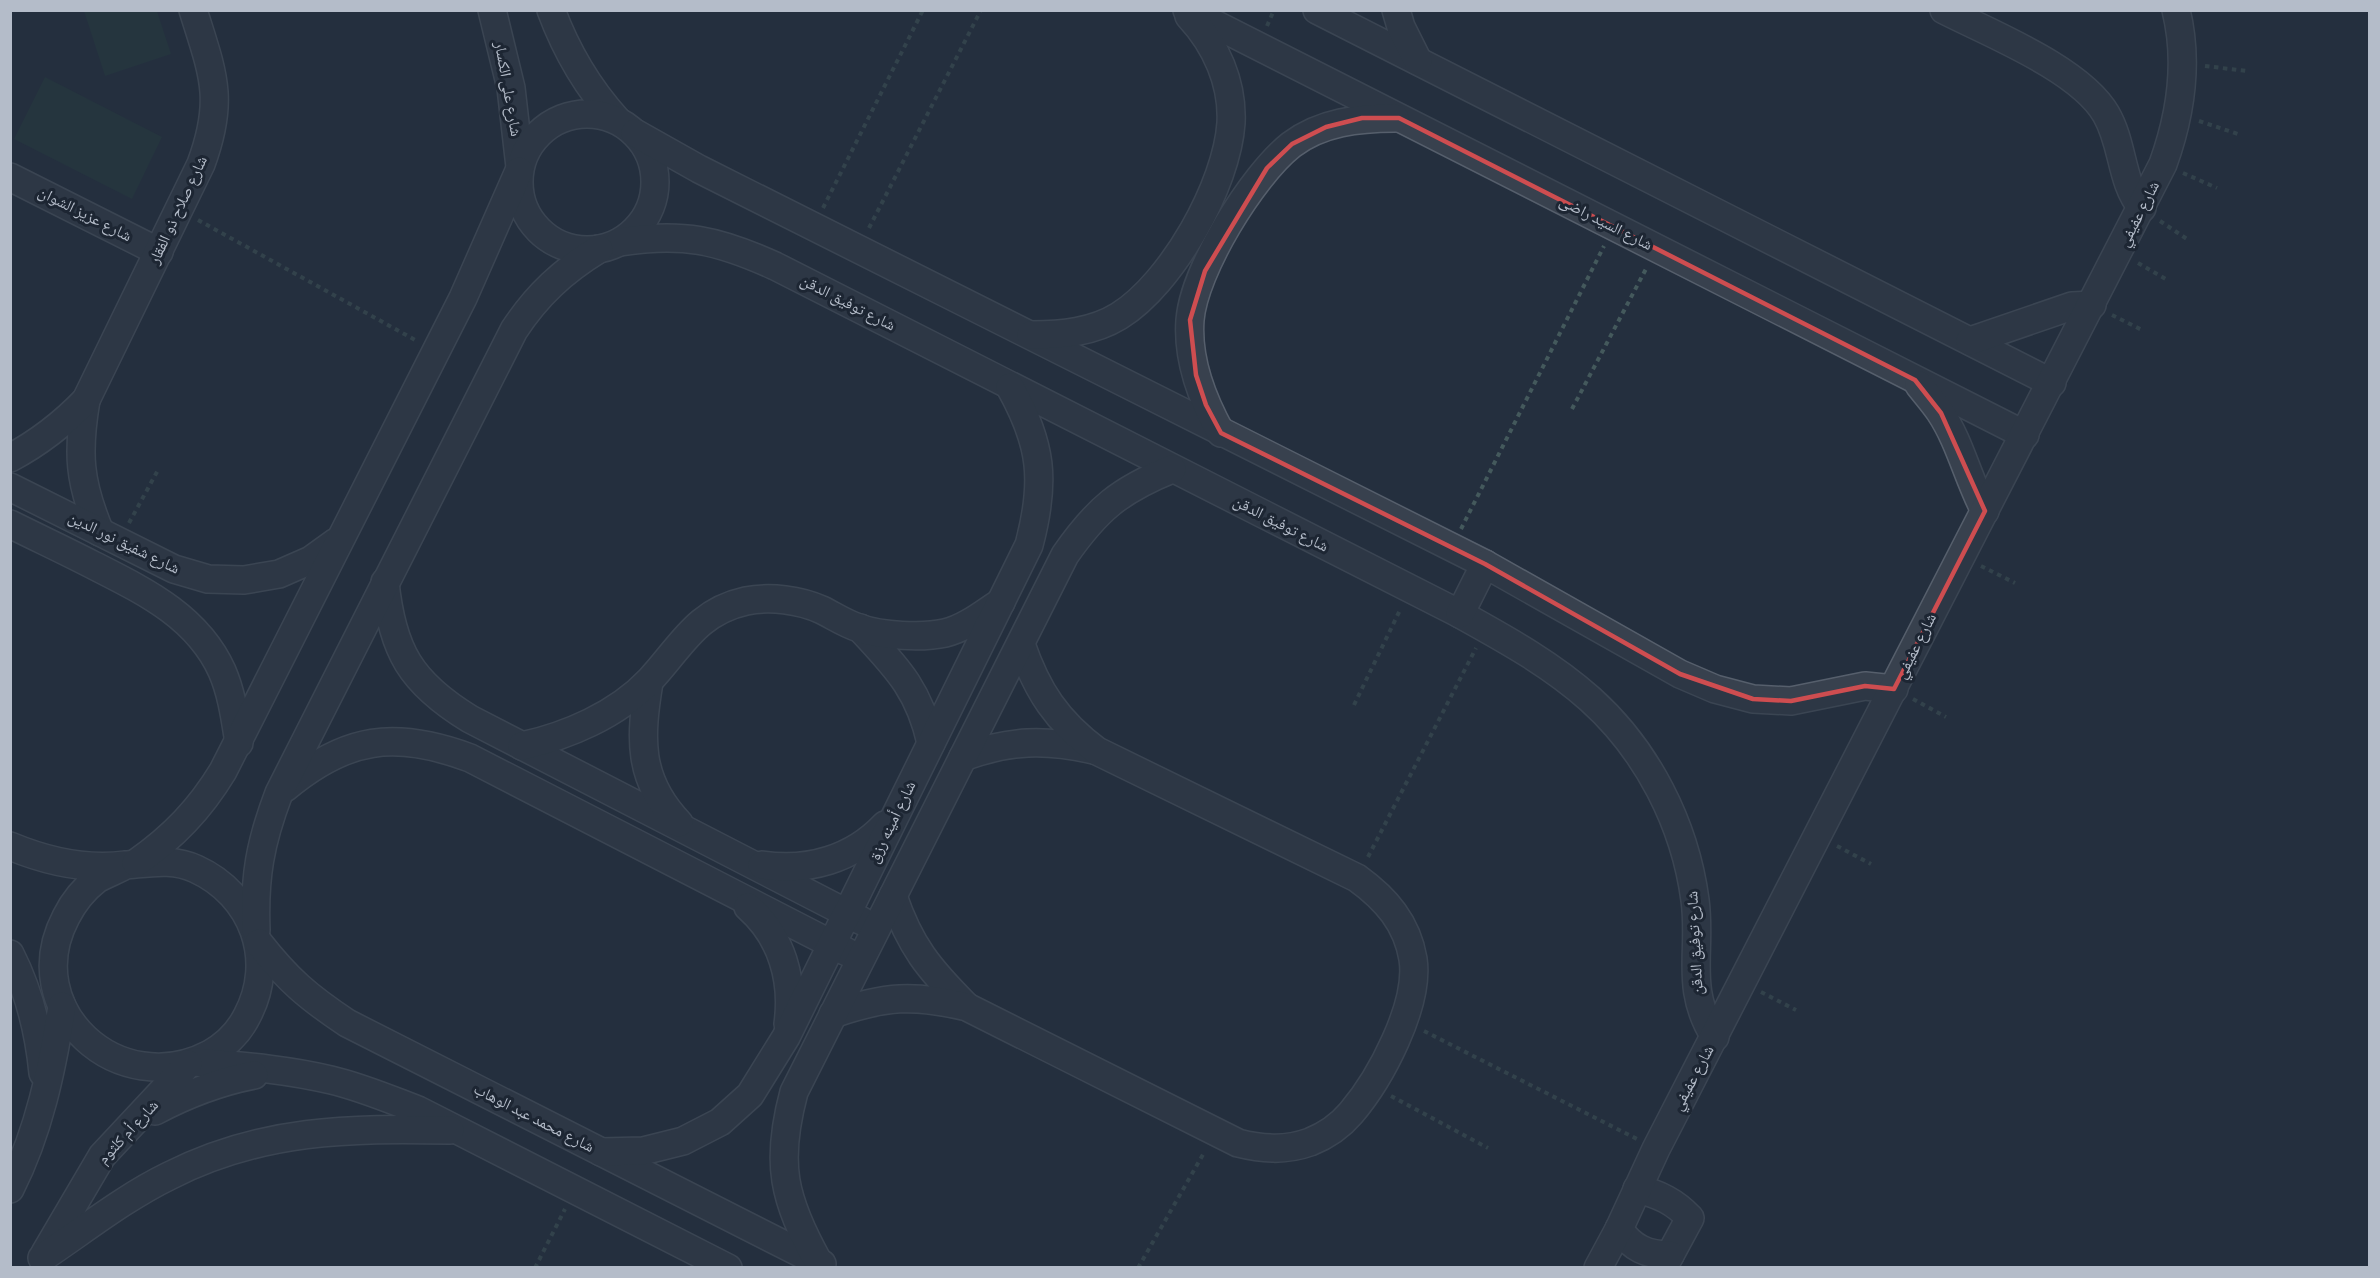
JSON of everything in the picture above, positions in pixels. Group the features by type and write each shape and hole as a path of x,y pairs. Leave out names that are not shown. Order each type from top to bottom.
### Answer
{"street":[{"name":"شارع صلاح ذو الفقار","path":"109,537 87,501 80,467 80,433 86,400 180,210 211,138 216,111 215,84 193,10"},
{"name":"شارع على الكسار","path":"492,10 511,88 519,169"},
{"path":"191,1063 220,1048 241,1028 255,1002 261,972 255,895 258,860 266,826 279,793 514,330 530,305 551,284 574,265 637,230 649,212 655,192 654,170 648,150 587,84 574,63 550,10"},
{"path":"1028,334 1059,335 1090,329 1118,317 1143,299 1165,273 1184,246 1200,217 1225,155 1231,124 1229,91 1220,60 1204,32 1186,10"},
{"name":"شارع السيد راضى","path":"1186,10 2025,435"},
{"path":"1317,10 2052,383"},
{"path":"1396,10 1401,27 1418,62"},
{"path":"1944,10 2064,72 2087,91 2106,113 2117,140 2128,187 2142,208"},
{"name":"شارع عفيفي","path":"1598,1268 1656,1149 2163,164 2179,114 2183,64 2176,10"},
{"path":"10,1189 33,1137 46,1094 60,1000 53,962 59,930 74,902 97,879 131,864 162,844 186,823 206,798 239,743 478,267 527,148 540,132 557,120 577,114 598,114 626,126 699,169 1485,564 1680,674 1715,690 1753,699 1791,701 1865,686 1894,689"},
{"path":"1221,433 1206,405 1196,375 1190,320 1204,271 1222,237 1243,201 1267,168 1292,144 1326,127 1362,118 1399,118"},
{"path":"519,169 519,193 526,213 539,231 557,243 578,250 610,246"},
{"name":"شارع عزيز الشوان","path":"10,177 159,252"},
{"name":"شارع توفيق الدقن","path":"610,246 651,237 683,237 745,252 1460,614 1552,669 1590,699 1621,731 1648,768 1670,810 1687,855 1695,902 1697,995 1706,1024 1715,1037"},
{"path":"1970,342 2072,306 2092,305"},
{"path":"1915,380 1941,413 1985,511"},
{"name":"شارع أمينه رزق","path":"601,1152 643,1151 683,1141 720,1122 750,1095 786,1037 1029,544 1038,513 1040,480 1036,447 1026,416 1010,387"},
{"name":"شارع صلاح ذو الفقار","path":"10,458 37,444 86,400"},
{"name":"شارع أمينه رزق","path":"823,1265 801,1231 788,1197 783,1162 784,1126 794,1092 1065,555 1085,526 1110,502 1130,489 1172,469"},
{"name":"شارع شفيق نور الدين","path":"10,487 174,569 208,579 244,580 279,574 311,560 340,539"},
{"name":"شارع شفيق نور الدين","path":"10,524 147,592 177,613 202,639 221,671 233,705 239,743"},
{"path":"1460,614 1485,564"},
{"path":"385,582 389,616 399,648 417,677 441,702 470,720 876,929"},
{"path":"522,746 554,739 587,725 617,706 649,682 684,638 713,613 747,601 782,599 819,609 860,628 914,636 945,633 968,623 1001,602"},
{"path":"860,628 904,676 926,719 932,742"},
{"path":"833,1014 865,1003 898,998 932,999 967,1007 1238,1143 1262,1148 1286,1148 1310,1142 1332,1131 1350,1114 1371,1085 1389,1053 1413,986 1413,960 1407,935 1395,913 1378,893 1357,879 1097,751 1075,735 1047,700 1029,669 1021,644"},
{"path":"649,682 642,749 650,780 666,809 688,832"},
{"path":"279,793 306,771 336,754 369,744 403,741 437,746 470,758 861,959"},
{"path":"963,757 989,748 1016,743 1043,742 1097,751"},
{"path":"749,863 782,868 815,865 846,855 874,837 896,813"},
{"path":"10,846 32,855 78,865 166,861 195,868 221,882 242,904 258,937"},
{"path":"731,893 755,913 774,938 787,970 791,1004 786,1037"},
{"path":"893,896 903,926 919,955 939,980 967,1007"},
{"name":"شارع محمد عبد الوهاب","path":"258,937 291,981 314,1001 347,1023 823,1265"},
{"path":"10,941 60,1000 78,1032 101,1052 129,1065 159,1069 191,1063 287,1071 332,1080 375,1093 459,1130 728,1268"},
{"path":"10,954 31,1008 41,1050 46,1094"},
{"name":"شارع أم كلثوم","path":"40,1263 102,1156 191,1063"},
{"path":"127,1130 156,1111 197,1091 253,1075 287,1071"},
{"path":"40,1263 168,1176 215,1155 264,1141 314,1133 368,1129 459,1130"},
{"path":"1619,1229 1635,1247 1658,1255 1666,1261 1690,1218 1672,1201 1661,1195 1637,1189"}],"path":[{"path":"813,226 923,10"},
{"path":"858,249 981,10"},
{"path":"2183,64 2247,71"},
{"path":"2179,114 2238,134"},
{"path":"2163,164 2217,188"},
{"path":"2142,208 2190,241"},
{"path":"180,210 436,351"},
{"path":"1452,548 1614,227"},
{"path":"1572,409 1657,248"},
{"path":"2119,253 2169,281"},
{"path":"2092,305 2144,331"},
{"path":"109,537 158,470"},
{"path":"1962,556 2015,583"},
{"path":"1354,705 1410,589"},
{"path":"1357,879 1486,628"},
{"path":"1894,689 1946,717"},
{"path":"1817,836 1870,864"},
{"path":"1742,982 1796,1010"},
{"path":"1402,1020 1656,1149"},
{"path":"1371,1085 1488,1148"},
{"path":"1138,1268 1215,1132"},
{"path":"536,1268 575,1190"}],"highlighted area":[{"path":"1362,118 1399,118 1915,380 1941,413 1985,511 1894,689 1865,686 1791,701 1753,699 1680,674 1485,564 1221,433 1206,405 1196,375 1190,320 1205,271 1267,168 1292,144 1326,127"}],"green space":[{"path":"84,11 157,11 171,54 105,76"},
{"path":"45,77 162,137 132,199 14,139"}]}
